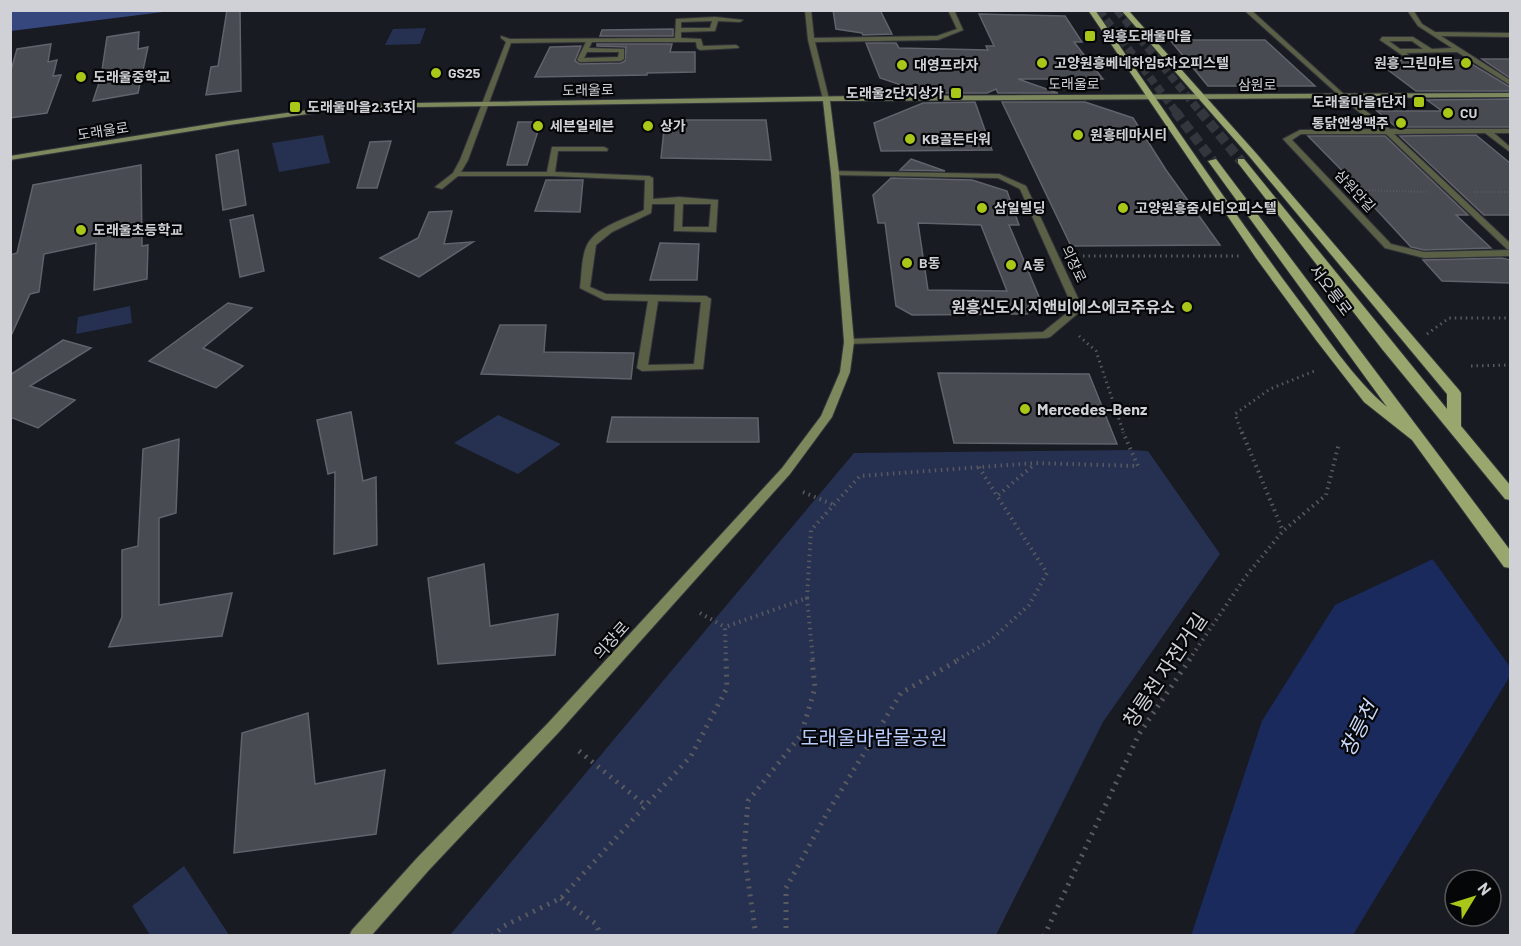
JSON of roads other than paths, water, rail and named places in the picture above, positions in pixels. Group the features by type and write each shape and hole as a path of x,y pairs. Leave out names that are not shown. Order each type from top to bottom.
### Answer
{"main road":[{"path":"1091,10 1260,256 1320,337 1369,399 1418,439 1510,562"},
{"path":"1124,10 1252,154 1454,393 1457,428"},
{"name":"삼원로","path":"1170,96 1510,95"},
{"name":"도래울로","path":"10,158 305,111 351,106 1170,96"},
{"name":"의장로","path":"358,936 423,864 554,727 786,471 826,417 844,372 849,342 835,173 826,99"},
{"name":"서오릉로","path":"1214,160 1418,439"},
{"name":"서오릉로","path":"1240,161 1387,346 1510,495"}],"street":[{"name":"의장로","path":"808,10 811,40 826,99"},
{"path":"811,40 938,38 960,30 951,10"},
{"path":"1247,10 1344,97 1387,131 1510,247"},
{"path":"1410,10 1420,25 1510,83"},
{"path":"678,41 678,20 740,20"},
{"path":"678,30 713,30 715,20"},
{"path":"1435,34 1510,35"},
{"path":"439,187 456,174 464,160 505,39 589,42 699,40 700,48 736,47"},
{"path":"1415,62 1382,39 1413,39 1431,51"},
{"path":"585,50 622,50 621,59 580,60 585,50 589,42"},
{"path":"1399,51 1460,50"},
{"path":"1487,131 1510,150"},
{"name":"삼원안길","path":"1510,131 1300,132 1287,139 1388,246 1424,255 1510,254"},
{"path":"551,174 555,149 604,148"},
{"name":"의장로","path":"835,173 999,177 1023,188 1078,309 1046,335 849,342"},
{"path":"456,174 551,174 649,178 648,211 628,223 608,230 592,243 585,288 604,297 706,299 699,367 642,368 652,299"},
{"path":"650,201 680,200 715,202 713,230 677,229 680,200"}],"water":[{"name":"창릉천","path":"1510,523 1510,676 1353,935 1191,936 1262,721 1335,605"}],"tunnel":[{"path":"1099,10 1177,113"},
{"path":"1117,10 1201,113"},
{"path":"1175,111 1213,161"},
{"path":"1200,111 1241,161"}],"place":[{"name":"원흥도래울마을","path":"1090,36"},
{"name":"고양원흥베네하임5차오피스텔","path":"1042,63"},
{"name":"원흥 그린마트","path":"1466,63"},
{"name":"대영프라자","path":"902,65"},
{"name":"GS25","path":"436,73"},
{"name":"도래울중학교","path":"81,77"},
{"name":"도래울2단지상가","path":"956,93"},
{"name":"도래울마을1단지","path":"1419,102"},
{"name":"도래울마을2.3단지","path":"295,107"},
{"name":"CU","path":"1448,113"},
{"name":"통닭앤생맥주","path":"1401,123"},
{"name":"세븐일레븐","path":"538,126"},
{"name":"상가","path":"648,126"},
{"name":"원흥테마시티","path":"1078,135"},
{"name":"KB골든타워","path":"910,139"},
{"name":"삼일빌딩","path":"982,208"},
{"name":"고양원흥줌시티오피스텔","path":"1123,208"},
{"name":"도래울초등학교","path":"81,230"},
{"name":"B동","path":"907,263"},
{"name":"A동","path":"1011,265"},
{"name":"원흥신도시 지앤비에스에코주유소","path":"1187,307"},
{"name":"Mercedes-Benz","path":"1025,409"}],"park label":[{"name":"도래울바람물공원","path":"874,738"}]}
